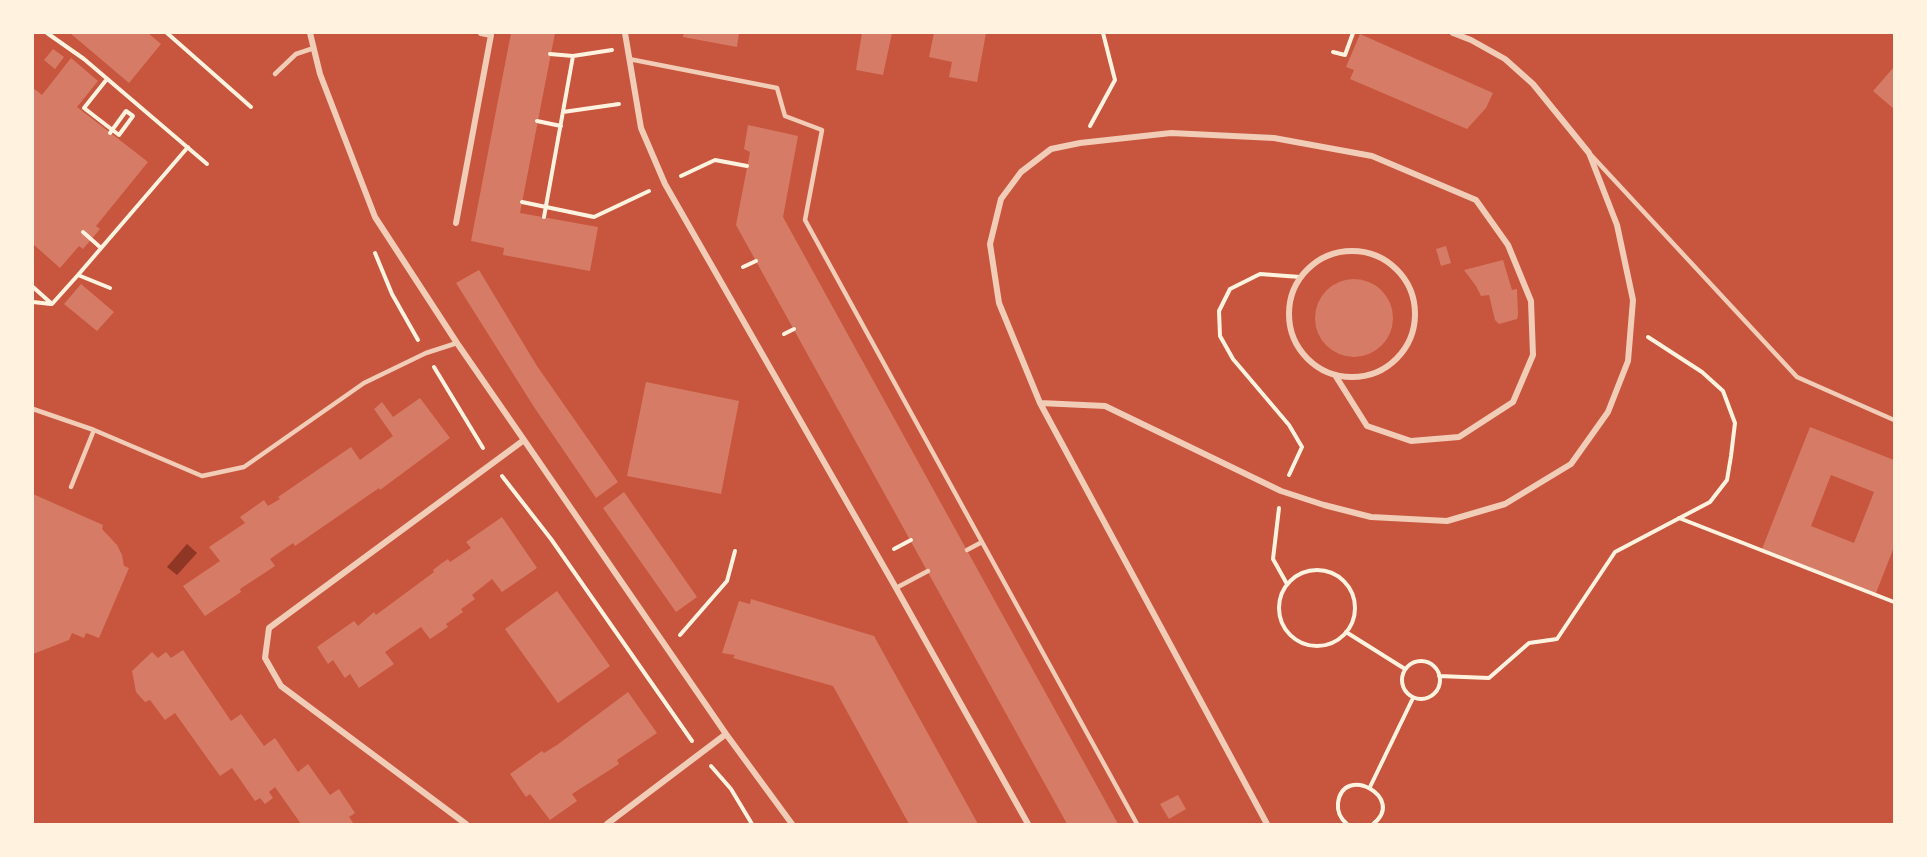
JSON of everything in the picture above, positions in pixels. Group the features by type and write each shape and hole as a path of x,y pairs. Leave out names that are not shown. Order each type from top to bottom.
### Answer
{"street":[{"path":"310,33 320,74 375,217 457,343 667,649 792,824"},
{"path":"456,223 491,35 481,33"},
{"path":"625,33 641,128 665,184 1028,824"},
{"path":"1040,403 1105,406 1281,491 1324,506 1371,518 1447,521 1505,504 1571,464 1608,412 1628,361 1633,300 1617,225 1589,153 1533,84 1505,59 1471,39 1453,33"},
{"path":"1268,824 1040,403 999,303 990,244 1001,199 1021,172 1051,149 1080,143 1171,132 1275,138 1372,156 1476,200 1508,245 1531,301 1533,355 1513,402 1459,437 1411,441 1367,426 1335,375"},
{"path":"1352,251 1373,254 1392,265 1406,281 1413,301 1414,322 1408,342 1395,360 1377,371 1357,376 1335,375 1317,366 1302,353 1292,335 1288,316 1291,296 1300,277 1314,263 1332,254 1352,251"},
{"path":"466,824 281,686 265,658 269,628 524,440"},
{"path":"607,824 726,734"}],"lane":[{"path":"275,74 296,54 314,48"},
{"path":"629,59 777,88 785,116 822,130 805,220 1137,824"},
{"path":"1589,153 1797,377 1894,420"},
{"path":"33,409 94,430 202,476 244,467 364,383 426,353 457,343"},
{"path":"71,487 94,430"},
{"path":"967,550 982,542"},
{"path":"896,588 928,571"}],"path":[{"path":"47,33 84,59 207,164"},
{"path":"167,33 251,107"},
{"path":"1080,143 1115,80 1103,33"},
{"path":"1333,52 1345,55 1353,33"},
{"path":"550,54 573,56 628,48"},
{"path":"544,217 573,56"},
{"path":"107,79 84,108 110,128 119,135 133,116 126,111 116,126 110,132"},
{"path":"563,112 636,101"},
{"path":"537,121 561,126"},
{"path":"52,304 188,147"},
{"path":"522,202 594,217 715,160 747,166"},
{"path":"83,232 101,248"},
{"path":"743,267 756,261"},
{"path":"1287,584 1273,559 1281,491 1302,447 1289,425 1233,359 1220,336 1219,311 1230,289 1260,274 1300,277"},
{"path":"78,275 110,288"},
{"path":"33,288 52,304"},
{"path":"33,302 52,304"},
{"path":"1439,676 1489,678 1529,643 1557,639 1615,552 1710,502 1726,480 1735,423 1723,391 1702,372 1631,325"},
{"path":"784,334 794,329"},
{"path":"1679,518 1894,602"},
{"path":"894,549 911,540"},
{"path":"667,649 727,581 735,551"},
{"path":"1307,572 1330,573 1341,579 1353,598 1352,622 1346,632 1337,640 1326,645 1303,644 1293,638 1285,629 1279,612 1281,595 1287,584 1296,576 1307,572"},
{"path":"1346,632 1405,669"},
{"path":"1420,661 1436,668 1439,676 1440,684 1436,692 1421,700 1406,693 1402,685 1405,669 1412,663 1420,661"},
{"path":"1370,787 1413,698"},
{"path":"1347,824 1342,820 1338,811 1338,801 1343,792 1351,786 1360,784 1370,787 1382,802 1377,821 1372,824"}],"shaded area":[{"path":"187,544 197,553 177,575 167,567"}],"building":[{"path":"70,33 148,33 161,44 129,83"},
{"path":"511,33 555,33 520,213 598,227 590,271 503,255 504,248 471,241"},
{"path":"684,33 739,33 737,47 683,37"},
{"path":"862,33 892,33 883,75 856,70"},
{"path":"934,33 986,33 977,82 949,77 952,62 929,57"},
{"path":"1360,34 1493,93 1486,108 1467,129 1350,79 1354,70 1346,67"},
{"path":"53,49 64,57 55,69 44,60"},
{"path":"71,58 98,81 77,107 148,162 96,226 100,229 83,249 79,246 60,268 33,244 33,88 42,95"},
{"path":"1894,67 1894,109 1873,91"},
{"path":"748,125 798,136 783,217 1118,824 1067,824 736,225 750,152 744,149"},
{"path":"1446,246 1451,263 1441,266 1436,249"},
{"path":"1503,260 1512,290 1517,289 1518,315 1517,319 1499,324 1495,320 1489,295 1481,296 1464,270"},
{"path":"479,270 537,366 618,482 596,498 534,407 456,283"},
{"path":"1346,279 1362,279 1376,285 1387,296 1393,310 1393,326 1387,340 1376,351 1362,357 1346,357 1332,351 1321,340 1315,326 1315,310 1321,296 1332,285"},
{"path":"81,284 114,312 97,331 64,304"},
{"path":"646,382 739,401 721,494 627,476"},
{"path":"420,398 450,438 380,490 379,488 295,546 293,543 270,559 275,566 205,616 183,586 220,561 209,547 245,523 240,517 264,500 268,506 280,499 278,497 351,447 360,460 393,436 374,409 382,402 393,417"},
{"path":"1810,427 1894,460 1894,547 1876,593 1762,549","holes":["1831,475 1874,492 1854,543 1811,526"]},
{"path":"624,492 697,597 676,612 603,508"},
{"path":"33,494 103,525 102,529 117,545 124,566 129,568 99,638 86,633 84,638 72,633 69,640 33,654"},
{"path":"502,517 537,568 502,592 492,579 472,595 475,599 461,609 463,612 446,624 448,627 430,639 421,627 385,652 394,664 359,688 350,674 345,678 333,660 328,664 317,647 354,621 358,626 374,612 376,615 434,572 433,570 442,563 448,559 450,562 471,548 466,542"},
{"path":"557,591 610,666 558,703 505,629"},
{"path":"751,599 874,636 978,824 909,824 833,686 722,653 739,601 750,604"},
{"path":"183,650 231,721 241,714 264,746 275,738 298,772 308,764 330,795 339,789 355,813 349,817 354,824 301,824 275,787 269,792 273,798 265,804 260,798 255,801 232,768 220,776 175,713 165,720 150,700 145,702 136,692 132,671 152,652 158,658 166,652 171,658"},
{"path":"628,692 657,733 617,760 619,764 572,794 577,801 550,820 530,794 526,797 510,774 542,751 544,753 557,745"},
{"path":"1178,795 1186,809 1169,819 1160,804"}]}
